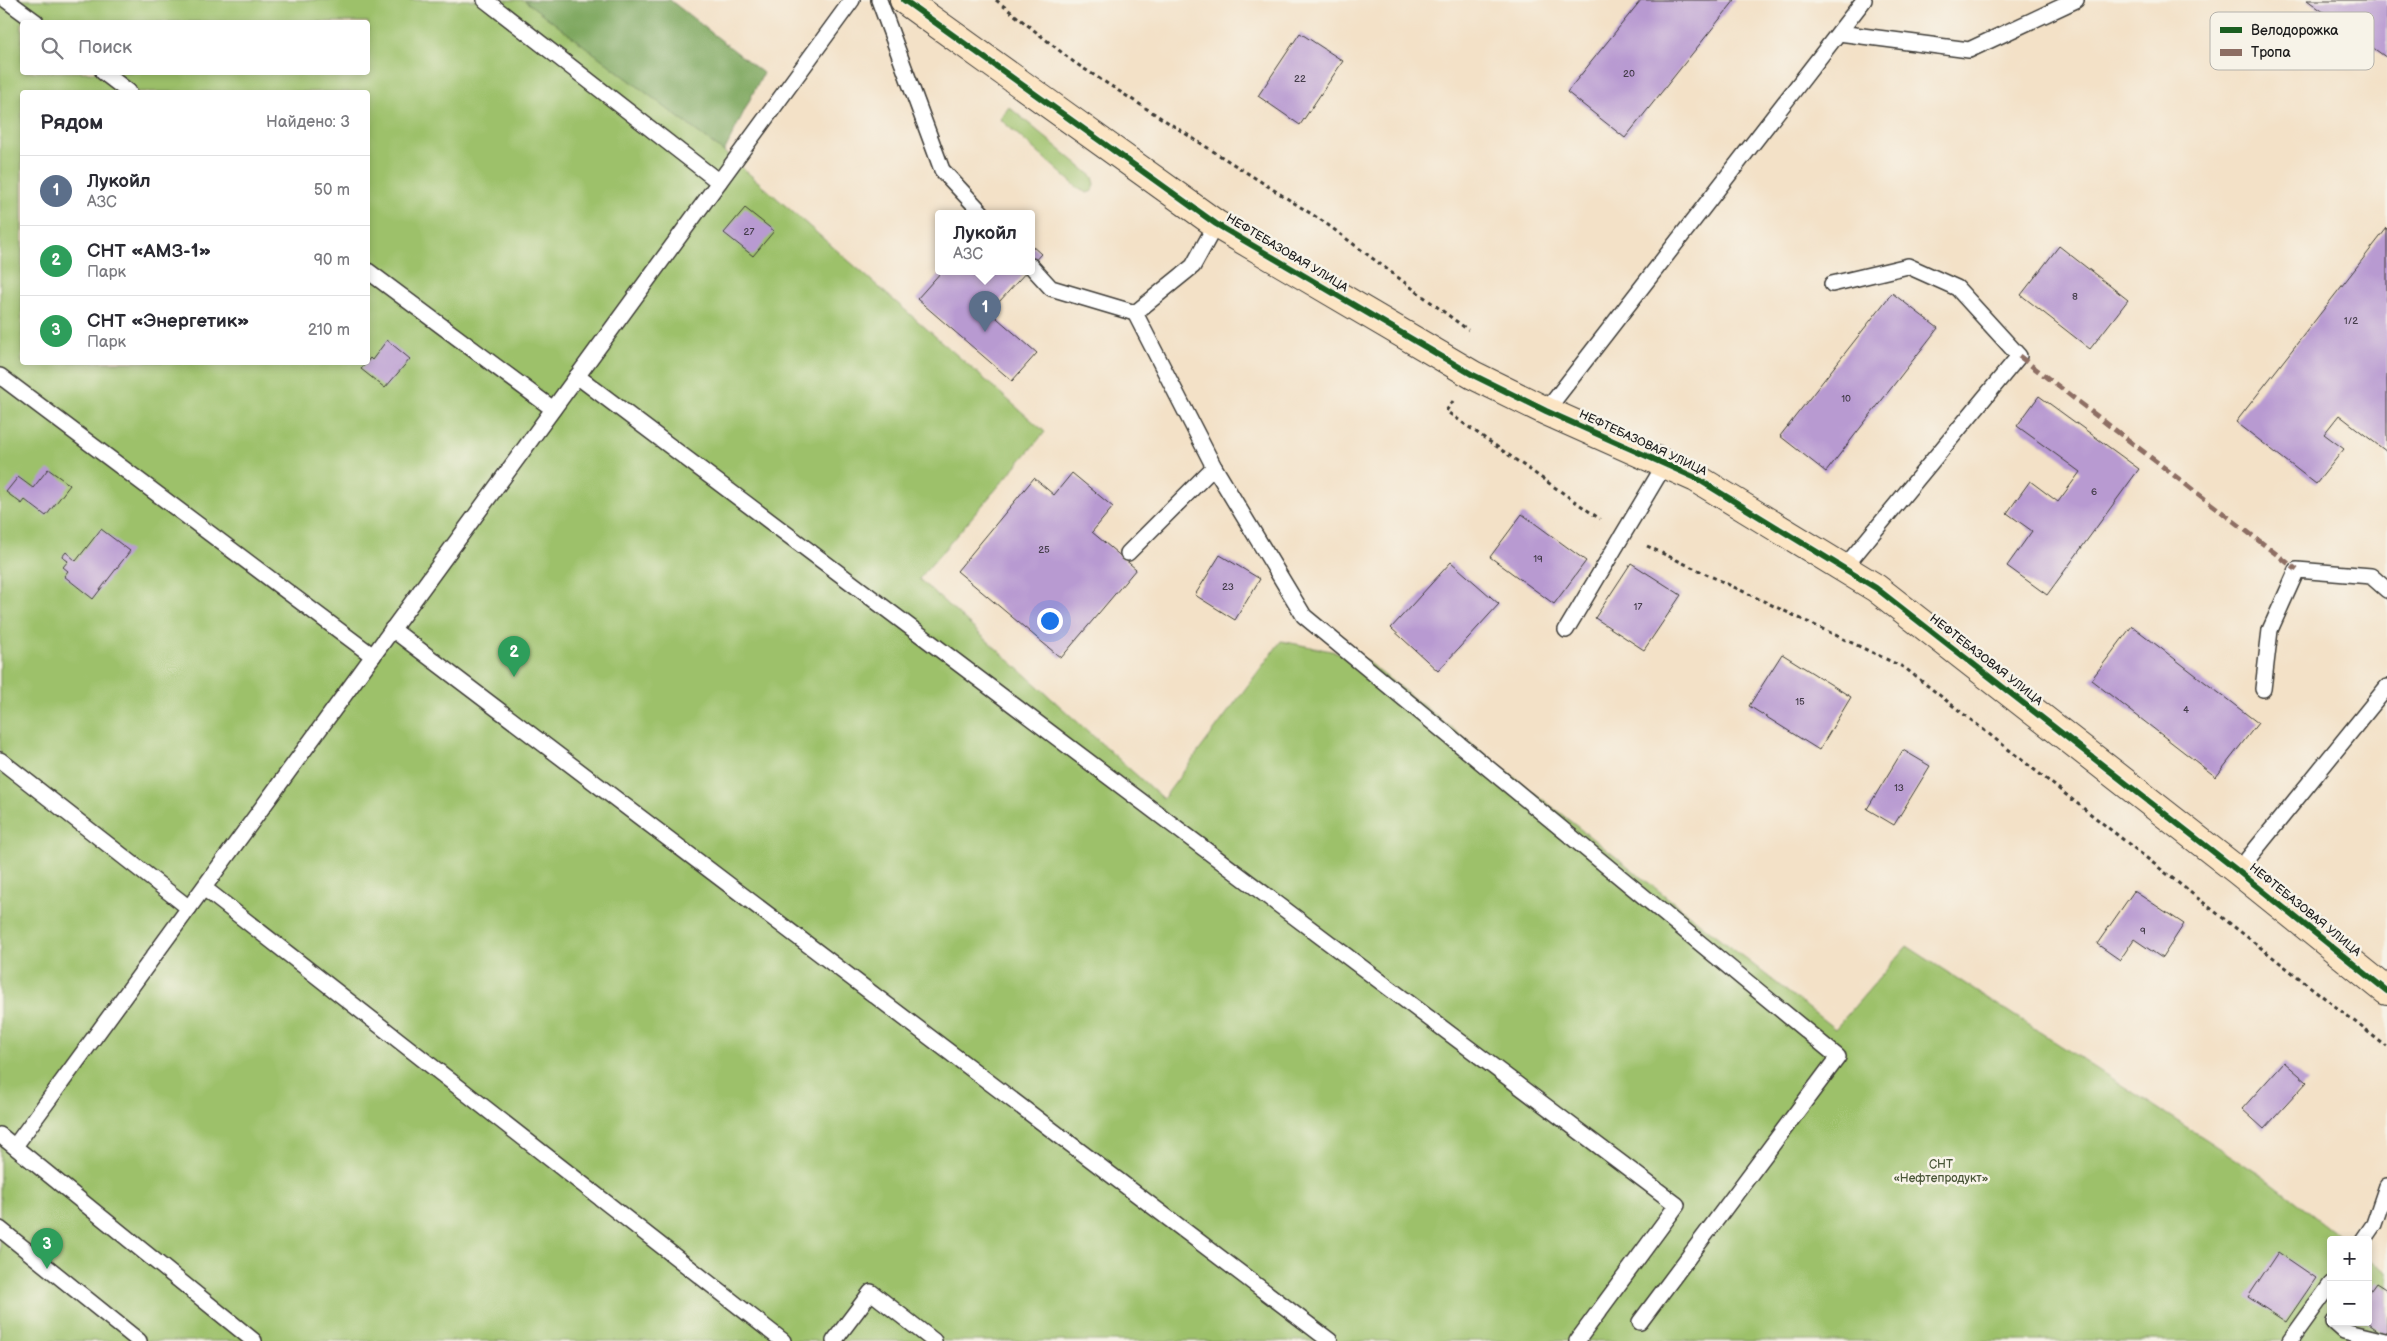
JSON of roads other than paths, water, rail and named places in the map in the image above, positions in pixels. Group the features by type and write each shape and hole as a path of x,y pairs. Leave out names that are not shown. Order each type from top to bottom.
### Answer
{"street":[{"name":"НЕФТЕБАЗОВАЯ УЛИЦА","path":"904,0 1216,224 1473,375 1546,411 1696,478 1876,588 2238,871 2387,991"}],"lane":[{"path":"6,0 33,20"},
{"path":"485,0 719,182"},
{"path":"15,1146 852,0"},
{"path":"879,0 942,170 979,210"},
{"path":"1546,411 1864,0"},
{"path":"1839,32 1970,50 2076,0"},
{"path":"106,75 126,90"},
{"path":"1135,313 1193,266 1216,224"},
{"path":"1832,284 1908,266 1957,288 2019,356 1843,569"},
{"path":"1035,270 1051,288 1135,313 1214,467 1304,616 1838,1057 1640,1322"},
{"path":"370,272 553,409"},
{"path":"0,376 373,656"},
{"path":"577,376 1677,1205 1577,1341"},
{"path":"1566,630 1665,464"},
{"path":"1128,553 1214,467"},
{"path":"2263,689 2270,630 2297,570 2370,576 2387,590"},
{"path":"392,629 1330,1341"},
{"path":"2238,871 2387,687"},
{"path":"0,760 189,908"},
{"path":"204,888 783,1341"},
{"path":"0,1135 254,1341"},
{"path":"2366,1236 2374,1224 2387,1186"},
{"path":"0,1229 139,1341"},
{"path":"2290,1341 2327,1290"},
{"path":"834,1341 871,1292 934,1341"},
{"path":"2315,1306 2327,1316"},
{"path":"2338,1326 2344,1331 2385,1341"}],"place":[{"name":"Лукойл","path":"985,332"},
{"name":"СНТ «АМЗ-1»","path":"514,677"},
{"name":"СНТ «Энергетик»","path":"47,1269"}],"park label":[{"name":"СНТ «Нефтепродукт»","path":"1941,1171"}]}
